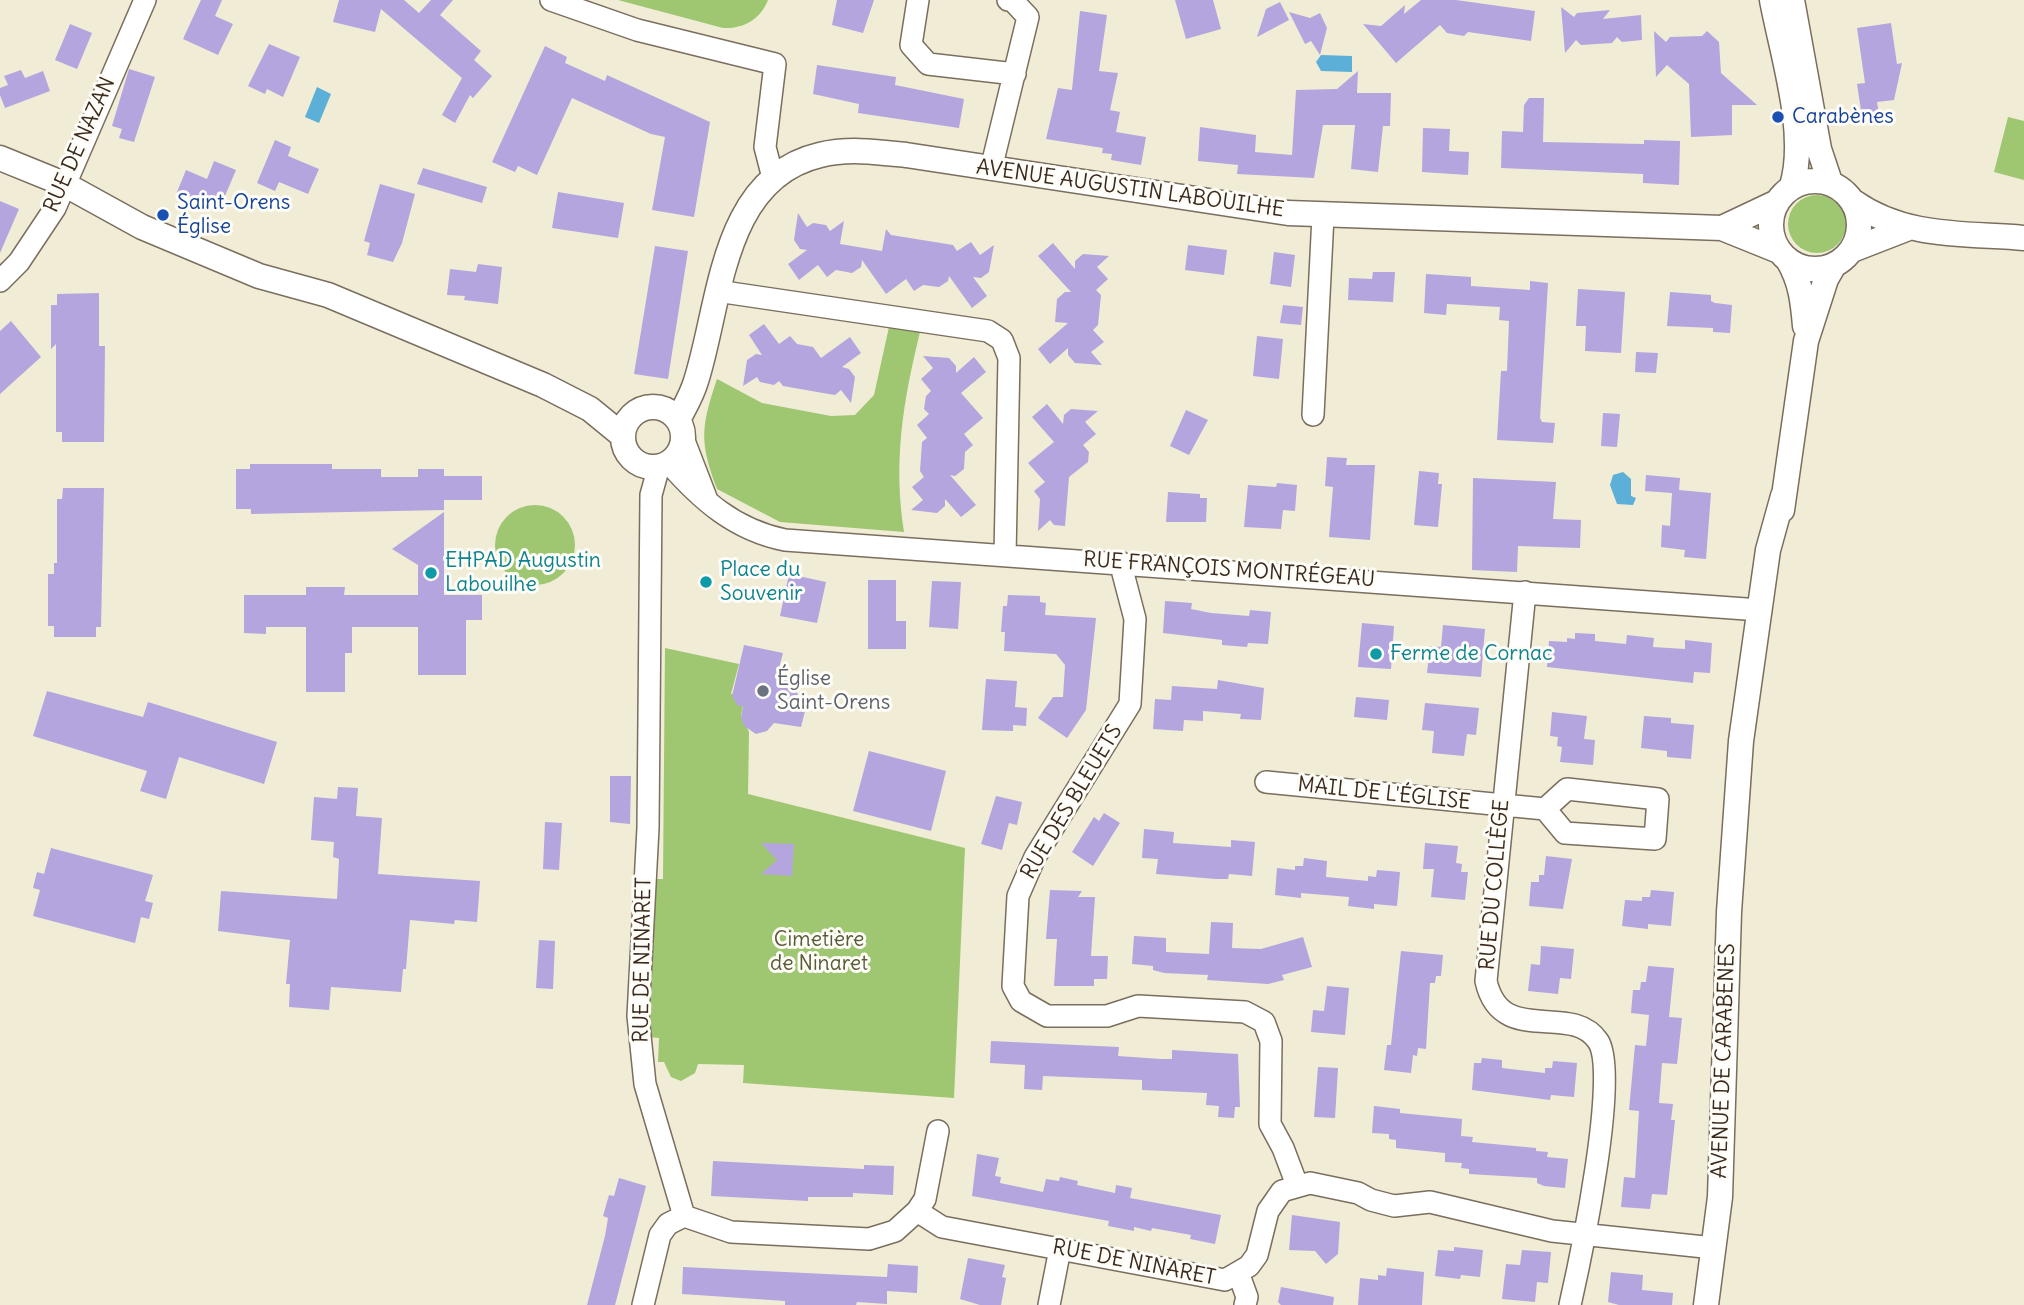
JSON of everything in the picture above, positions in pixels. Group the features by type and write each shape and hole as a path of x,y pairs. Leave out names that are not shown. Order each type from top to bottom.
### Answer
{"street":[{"name":"RUE DE NAZAN","path":"0,281 19,262 51,214 145,0"},
{"path":"551,0 638,30 775,64 765,147 773,178"},
{"path":"918,0 911,45 928,64 1015,74"},
{"path":"991,169 1028,17 1013,1 1008,0"},
{"path":"1772,0 1794,117 1797,149 1784,194 1770,219 1772,236 1784,256 1811,269 1843,258 1906,229"},
{"path":"1792,0 1819,149 1830,182"},
{"name":"AVENUE AUGUSTIN LABOUILHE","path":"665,419 692,390 738,228 760,193 773,178 805,159 841,152 906,155 1226,206 1323,216 1722,228 1784,256"},
{"path":"0,158 64,184 142,227 266,279 328,295 543,385 590,409 623,436 629,454 656,464 676,456 665,419"},
{"path":"1784,194 1811,180 1830,182 1871,214 1906,229 2024,238"},
{"name":"AVENUE AUGUSTIN LABOUILHE","path":"1722,228 1784,194"},
{"path":"1843,258 1859,234 1859,218 1854,202"},
{"path":"1313,415 1323,216"},
{"name":"AVENUE DE CARABENES","path":"1784,256 1798,277 1806,341"},
{"name":"AVENUE DE CARABENES","path":"1738,816 1754,742 1780,550 1783,496 1806,341 1826,279 1843,258"},
{"path":"718,292 988,331 1002,340 1009,358 1005,555"},
{"path":"590,409 665,419"},
{"path":"623,436 630,416 665,419"},
{"path":"665,419 707,502"},
{"name":"RUE FRANÇOIS MONTRÉGEAU","path":"656,464 743,527 785,540 1760,610"},
{"name":"RUE DE NINARET","path":"656,464 651,495 648,828 639,1029 645,1084 684,1216"},
{"name":"AVENUE DE CARABENES","path":"1706,1305 1720,1196 1729,912 1738,816 1741,741 1768,550 1783,496"},
{"name":"RUE DES BLEUETS","path":"1120,562 1135,619 1130,705 1035,856 1018,896 1013,986 1021,1001 1047,1016 1107,1016 1138,1006 1244,1012 1264,1022 1271,1041 1270,1124 1283,1148 1297,1185"},
{"name":"RUE DU COLLÈGE","path":"1525,592 1486,981 1489,993 1504,1013 1516,1018 1582,1027 1598,1041 1604,1051 1605,1089 1586,1235 1570,1305"},
{"name":"MAIL DE L'ÉGLISE","path":"1265,782 1545,809"},
{"path":"1567,789 1658,799 1655,839 1565,832 1545,809 1567,789"},
{"path":"643,1305 660,1235 668,1224 684,1216 731,1231 869,1239 895,1231 917,1211 925,1199 938,1130"},
{"path":"1297,1185 1325,1186 1394,1206 1430,1202 1552,1231 1714,1248"},
{"name":"RUE DE NINARET","path":"917,1211 942,1227 1210,1280 1225,1280 1239,1275 1257,1255 1268,1211 1282,1191 1297,1185"},
{"path":"1049,1305 1060,1249"},
{"path":"1239,1275 1247,1297 1245,1305"}],"green space":[{"path":"618,0 768,0 756,18 750,22 723,28"},
{"path":"2008,117 2024,121 2024,180 1994,172"},
{"path":"1817,195 1833,200 1841,208 1846,224 1841,240 1833,248 1817,253 1801,248 1793,240 1788,224 1793,208 1801,200"},
{"path":"889,327 920,332 905,407 900,456 899,481 904,532 780,522 717,489 707,458 704,434 717,379 762,403 831,416 855,415 874,395"},
{"path":"527,505 543,505 564,516 575,537 575,553 564,574 543,585 527,585 513,579 501,567 495,553 495,537 501,523 513,511"},
{"name":"Cimetière de Ninaret","path":"665,648 739,664 731,694 745,696 741,715 749,732 748,794 965,848 954,1098 743,1083 744,1065 698,1064 695,1073 681,1081 671,1077 664,1062 658,1062 659,1038 649,1037 656,879 663,879"}],"water":[{"path":"1321,55 1352,56 1352,72 1321,71 1316,62"},
{"path":"317,87 331,94 319,123 305,117"},
{"path":"1623,472 1631,479 1631,496 1636,498 1633,505 1617,504 1610,485 1613,475"}],"building":[{"path":"201,0 222,0 215,16 233,24 218,55 183,39"},
{"path":"339,0 404,0 419,13 431,0 453,0 440,15 481,51 474,60 492,76 473,98 470,95 455,123 442,115 462,78 381,9 375,32 333,22"},
{"path":"837,0 874,0 863,33 832,25"},
{"path":"1175,0 1213,0 1221,29 1186,39"},
{"path":"1421,0 1456,0 1535,11 1531,41 1468,32 1464,36 1447,33 1440,25 1396,63 1363,24 1381,26 1405,5 1404,14"},
{"path":"1280,2 1289,20 1257,37 1266,9"},
{"path":"1561,7 1574,17 1577,13 1610,10 1603,19 1641,15 1642,40 1622,42 1617,37 1612,43 1581,45 1576,40 1565,53"},
{"path":"1080,11 1107,15 1099,71 1118,73 1110,110 1120,112 1116,132 1146,137 1141,165 1111,160 1112,154 1102,153 1103,148 1046,139 1058,88 1072,90"},
{"path":"1289,12 1310,18 1320,13 1327,28 1320,55 1311,41 1305,44"},
{"path":"1891,23 1897,64 1902,63 1894,100 1877,102 1879,114 1862,117 1857,84 1865,83 1857,28"},
{"path":"70,24 92,33 77,69 55,60"},
{"path":"1654,31 1666,42 1670,37 1702,36 1707,31 1719,42 1721,73 1757,105 1732,105 1732,135 1691,137 1689,84 1667,65 1656,77"},
{"path":"269,44 300,57 283,97 267,89 265,94 248,86"},
{"path":"545,46 567,57 565,63 605,81 607,75 710,122 694,217 652,210 665,137 651,134 572,98 537,175 518,166 515,172 492,162"},
{"path":"817,65 896,77 895,85 964,99 959,128 858,113 859,104 813,94"},
{"path":"129,69 155,77 134,142 119,138 122,129 112,126"},
{"path":"21,70 25,78 43,71 50,91 5,108 0,95 0,88 8,85 4,76"},
{"path":"1358,71 1357,93 1391,93 1390,126 1383,126 1378,172 1351,169 1355,125 1323,125 1314,178 1237,174 1238,165 1198,161 1200,127 1256,135 1255,152 1292,155 1296,90 1337,89"},
{"path":"1529,98 1544,98 1543,142 1644,144 1644,140 1680,141 1679,185 1643,183 1643,174 1501,168 1502,131 1523,132 1524,105"},
{"path":"1423,128 1450,129 1449,151 1469,152 1468,175 1422,172"},
{"path":"275,140 291,147 288,156 319,169 308,194 279,182 275,191 257,183"},
{"path":"214,161 236,170 219,210 177,192 186,170 207,179"},
{"path":"423,168 487,187 482,203 417,184"},
{"path":"380,184 415,194 402,243 393,262 367,255 370,243 364,241"},
{"path":"558,192 624,203 618,238 552,228"},
{"path":"0,201 19,209 0,253"},
{"path":"798,213 807,227 813,223 826,225 830,231 844,221 840,244 882,251 886,229 891,235 953,245 957,251 971,242 980,255 994,245 989,272 981,278 973,277 987,296 972,308 949,276 948,281 939,287 923,285 914,291 906,279 886,294 862,260 861,267 852,273 836,270 827,277 818,265 799,280 788,264 807,250 800,249 794,240"},
{"path":"1053,243 1075,269 1075,261 1083,254 1109,256 1097,267 1108,279 1096,290 1101,295 1098,325 1093,330 1104,342 1091,352 1102,365 1075,363 1068,355 1068,348 1050,364 1038,349 1068,323 1055,322 1057,299 1065,292 1071,292 1038,256"},
{"path":"1188,245 1227,250 1224,275 1185,270"},
{"path":"655,246 688,251 668,379 634,374"},
{"path":"1274,252 1295,255 1291,287 1270,284"},
{"path":"478,264 502,267 498,304 464,300 465,296 447,295 450,269 476,272"},
{"path":"1373,272 1395,272 1393,302 1348,300 1349,278 1372,279"},
{"path":"1426,274 1471,277 1471,286 1530,290 1530,281 1548,283 1540,418 1542,422 1555,423 1553,443 1497,440 1501,371 1507,371 1509,321 1499,320 1500,307 1447,304 1446,315 1424,313"},
{"path":"1578,289 1625,292 1621,353 1585,351 1586,326 1576,326"},
{"path":"1670,292 1711,295 1711,301 1715,303 1732,305 1730,333 1713,332 1713,328 1667,326"},
{"path":"99,293 99,346 105,346 104,442 62,442 62,432 56,432 56,344 51,349 51,305 57,305 57,294"},
{"path":"1283,305 1303,307 1301,325 1280,323"},
{"path":"11,321 41,357 0,394 0,331"},
{"path":"764,324 779,344 790,336 797,344 813,347 821,358 850,337 861,353 842,367 849,369 855,377 851,403 841,390 835,395 783,386 779,381 774,385 760,382 757,377 743,386 747,360 756,354 762,355 749,335"},
{"path":"1257,336 1283,339 1279,379 1253,376"},
{"path":"1636,352 1658,353 1656,373 1635,372"},
{"path":"923,356 949,358 956,366 956,373 974,357 986,372 961,393 983,418 964,434 973,445 965,452 964,469 955,476 950,475 976,505 961,517 945,499 945,506 937,513 911,510 923,500 912,487 924,477 920,471 922,442 927,438 917,425 929,414 924,409 926,396 931,391 921,379 933,368"},
{"path":"1047,404 1063,424 1064,415 1071,409 1098,411 1085,422 1096,434 1083,445 1089,452 1088,462 1069,477 1065,526 1054,525 1050,520 1038,531 1040,499 1034,491 1045,482 1028,463 1054,442 1032,417"},
{"path":"1186,410 1208,420 1189,455 1170,446"},
{"path":"1603,413 1620,414 1617,447 1601,446"},
{"path":"1327,457 1347,458 1346,465 1375,465 1370,540 1329,537 1333,487 1325,486"},
{"path":"250,464 332,464 332,469 381,469 381,477 418,477 418,469 444,469 444,476 482,476 482,500 444,500 444,510 251,514 251,509 236,509 236,469 250,469"},
{"path":"1419,471 1439,473 1438,484 1442,484 1438,527 1414,525"},
{"path":"1646,475 1680,478 1679,490 1711,493 1706,559 1684,557 1685,550 1661,547 1662,525 1670,526 1672,493 1645,491"},
{"path":"1473,478 1556,482 1553,519 1581,520 1580,548 1518,546 1517,572 1472,570"},
{"path":"1277,483 1297,485 1295,511 1283,510 1281,529 1244,527 1248,485 1276,487"},
{"path":"63,488 104,488 101,627 96,627 96,637 54,637 54,626 48,626 48,574 54,574 54,563 57,563 57,499 62,499"},
{"path":"1168,492 1200,494 1200,498 1207,498 1206,522 1166,522"},
{"name":"EHPAD Augustin Labouilhe","path":"444,512 444,595 482,595 482,620 466,620 466,675 418,675 418,627 352,627 352,653 345,653 345,692 306,692 306,627 266,627 266,634 244,633 244,595 306,595 306,587 345,587 344,595 418,595 418,565 392,549"},
{"path":"789,574 826,582 817,623 780,616"},
{"path":"868,580 896,580 896,621 906,621 906,649 868,649"},
{"path":"932,581 961,582 958,629 929,627"},
{"path":"1008,595 1040,596 1040,602 1046,603 1045,615 1096,618 1086,710 1067,738 1038,718 1053,697 1063,697 1065,665 1056,654 1004,651 1005,632 1001,632 1003,606 1007,606"},
{"path":"1165,601 1192,603 1191,609 1211,613 1249,616 1250,610 1271,612 1268,644 1248,643 1247,647 1222,645 1222,640 1163,633"},
{"name":"Ferme de Cornac","path":"1362,623 1394,626 1391,669 1358,667"},
{"path":"1443,625 1485,629 1481,677 1427,673 1430,646 1441,647"},
{"path":"1575,633 1595,634 1595,641 1626,644 1627,635 1654,638 1653,647 1685,649 1685,640 1712,643 1710,673 1694,672 1693,683 1547,667 1549,641 1567,642 1567,638 1575,639"},
{"name":"Église Saint-Orens","path":"744,645 783,653 779,668 784,669 802,702 807,703 801,727 774,723 767,731 756,734 744,726 741,717 743,706 738,706 732,696"},
{"path":"986,679 1017,681 1015,707 1027,708 1026,726 1013,725 1013,731 982,730"},
{"path":"1218,680 1264,688 1261,720 1240,719 1241,714 1203,711 1203,721 1184,720 1183,731 1153,729 1155,699 1171,700 1172,686 1217,689"},
{"path":"47,691 143,717 148,702 277,742 264,784 179,757 166,799 140,791 147,771 33,736"},
{"path":"1356,697 1389,700 1387,720 1354,717"},
{"path":"1425,703 1479,708 1476,735 1467,734 1464,756 1432,753 1434,731 1422,730"},
{"path":"1552,712 1587,716 1584,739 1595,740 1593,765 1560,762 1562,747 1557,746 1558,737 1550,736"},
{"path":"1644,716 1671,718 1671,723 1694,725 1691,759 1667,757 1667,751 1641,748"},
{"path":"869,751 946,771 931,831 853,811"},
{"path":"610,776 631,776 630,824 610,822"},
{"path":"338,787 358,788 356,816 382,818 378,874 480,881 477,922 455,920 454,924 410,920 406,969 403,969 401,992 331,987 329,1010 289,1007 290,984 286,984 290,940 218,931 221,891 337,899 339,859 333,857 334,842 311,840 314,797 337,799"},
{"path":"996,796 1022,802 1017,825 1009,823 1002,850 981,844"},
{"path":"1104,813 1120,823 1093,866 1072,852 1094,817 1099,821"},
{"path":"545,822 562,823 559,870 543,869"},
{"path":"1144,829 1174,832 1173,843 1231,847 1231,840 1255,842 1252,876 1229,874 1228,879 1216,879 1156,874 1158,859 1142,858"},
{"path":"761,843 794,844 792,876 761,874 777,860"},
{"path":"1425,843 1458,846 1456,863 1462,864 1461,872 1468,872 1465,900 1431,897 1434,869 1423,869"},
{"path":"51,848 153,875 145,901 153,903 149,919 141,917 135,943 33,916 40,890 33,888 37,872 44,874"},
{"path":"1546,856 1572,859 1563,909 1529,906 1531,882 1539,882 1539,875 1544,875"},
{"path":"1304,858 1327,861 1326,877 1368,881 1368,876 1376,877 1377,870 1400,872 1397,906 1374,904 1374,909 1348,906 1349,897 1301,893 1301,898 1275,895 1277,868 1295,870 1295,866 1303,866"},
{"path":"1050,890 1082,891 1078,897 1095,897 1091,956 1108,956 1107,979 1094,979 1094,986 1054,986 1057,939 1046,939"},
{"path":"1651,890 1674,892 1671,926 1648,924 1648,929 1622,926 1625,900 1642,901 1642,897 1650,897"},
{"path":"1211,922 1233,923 1232,948 1261,949 1303,937 1312,967 1282,975 1284,980 1268,984 1207,980 1208,975 1164,973 1153,970 1153,966 1132,964 1134,936 1166,938 1166,952 1209,954"},
{"path":"539,940 555,941 553,989 536,988"},
{"path":"1541,946 1574,949 1571,979 1560,978 1558,994 1528,991 1531,964 1540,965"},
{"path":"1401,951 1443,955 1441,976 1436,976 1435,983 1430,983 1426,1049 1418,1048 1417,1056 1413,1055 1411,1073 1384,1070 1387,1045 1391,1045"},
{"path":"1648,966 1674,968 1669,1017 1682,1018 1677,1064 1662,1063 1659,1103 1673,1104 1671,1120 1675,1120 1667,1195 1652,1194 1650,1209 1621,1207 1624,1177 1635,1178 1639,1111 1629,1110 1635,1045 1646,1046 1649,1015 1631,1013 1633,990 1640,990 1641,982 1646,982"},
{"path":"1327,986 1349,988 1345,1035 1311,1032 1313,1010 1324,1011"},
{"path":"991,1041 1119,1047 1118,1056 1161,1059 1172,1059 1172,1050 1238,1054 1240,1107 1235,1107 1234,1118 1218,1117 1219,1106 1206,1105 1207,1093 1142,1090 1142,1080 1043,1076 1042,1090 1024,1089 1025,1065 990,1063"},
{"path":"1482,1058 1502,1060 1502,1068 1545,1073 1545,1068 1552,1068 1553,1061 1577,1063 1574,1097 1551,1095 1550,1100 1472,1090 1474,1063 1481,1063"},
{"path":"1318,1067 1338,1068 1335,1118 1314,1117"},
{"path":"1374,1106 1400,1109 1400,1113 1462,1119 1461,1136 1473,1137 1472,1142 1536,1148 1536,1151 1548,1152 1547,1157 1568,1159 1565,1188 1544,1186 1537,1183 1537,1178 1469,1174 1469,1169 1461,1168 1462,1163 1445,1162 1445,1153 1396,1148 1396,1140 1389,1139 1389,1134 1372,1133"},
{"path":"977,1154 999,1158 995,1176 1001,1177 1000,1183 1043,1192 1046,1179 1059,1181 1060,1177 1078,1181 1077,1185 1115,1193 1116,1185 1132,1188 1130,1198 1221,1215 1215,1244 1190,1239 1191,1235 1152,1228 1151,1231 1134,1227 1134,1231 1108,1226 1109,1221 972,1196"},
{"path":"713,1161 864,1169 864,1165 894,1166 893,1195 853,1193 853,1197 808,1197 808,1201 711,1196"},
{"path":"619,1178 646,1186 615,1305 587,1305 605,1236 608,1218 603,1216 609,1195 614,1196"},
{"path":"1292,1215 1340,1222 1338,1254 1326,1264 1315,1251 1289,1250"},
{"path":"1454,1247 1483,1250 1480,1277 1461,1275 1460,1279 1435,1276 1438,1250 1454,1251"},
{"path":"1522,1250 1551,1252 1548,1283 1537,1282 1535,1302 1502,1299 1506,1264 1520,1265"},
{"path":"968,1258 1005,1265 1002,1277 1006,1278 1001,1305 980,1305 960,1299"},
{"path":"888,1264 918,1266 917,1293 887,1291 887,1304 857,1302 856,1305 785,1305 785,1301 682,1294 683,1267 887,1277"},
{"path":"1387,1268 1424,1272 1422,1305 1358,1305 1360,1278 1378,1280 1378,1275 1386,1276"},
{"path":"1611,1272 1643,1275 1642,1290 1673,1293 1672,1305 1619,1305 1608,1302"},
{"path":"1281,1287 1334,1297 1333,1305 1281,1305 1278,1302"}],"place":[{"name":"Carabènes","path":"1778,117"},
{"name":"Saint-Orens Église","path":"163,215"},
{"name":"EHPAD Augustin Labouilhe","path":"431,573"},
{"name":"Place du Souvenir","path":"706,582"},
{"name":"Ferme de Cornac","path":"1376,654"},
{"name":"Église Saint-Orens","path":"763,691"}]}
